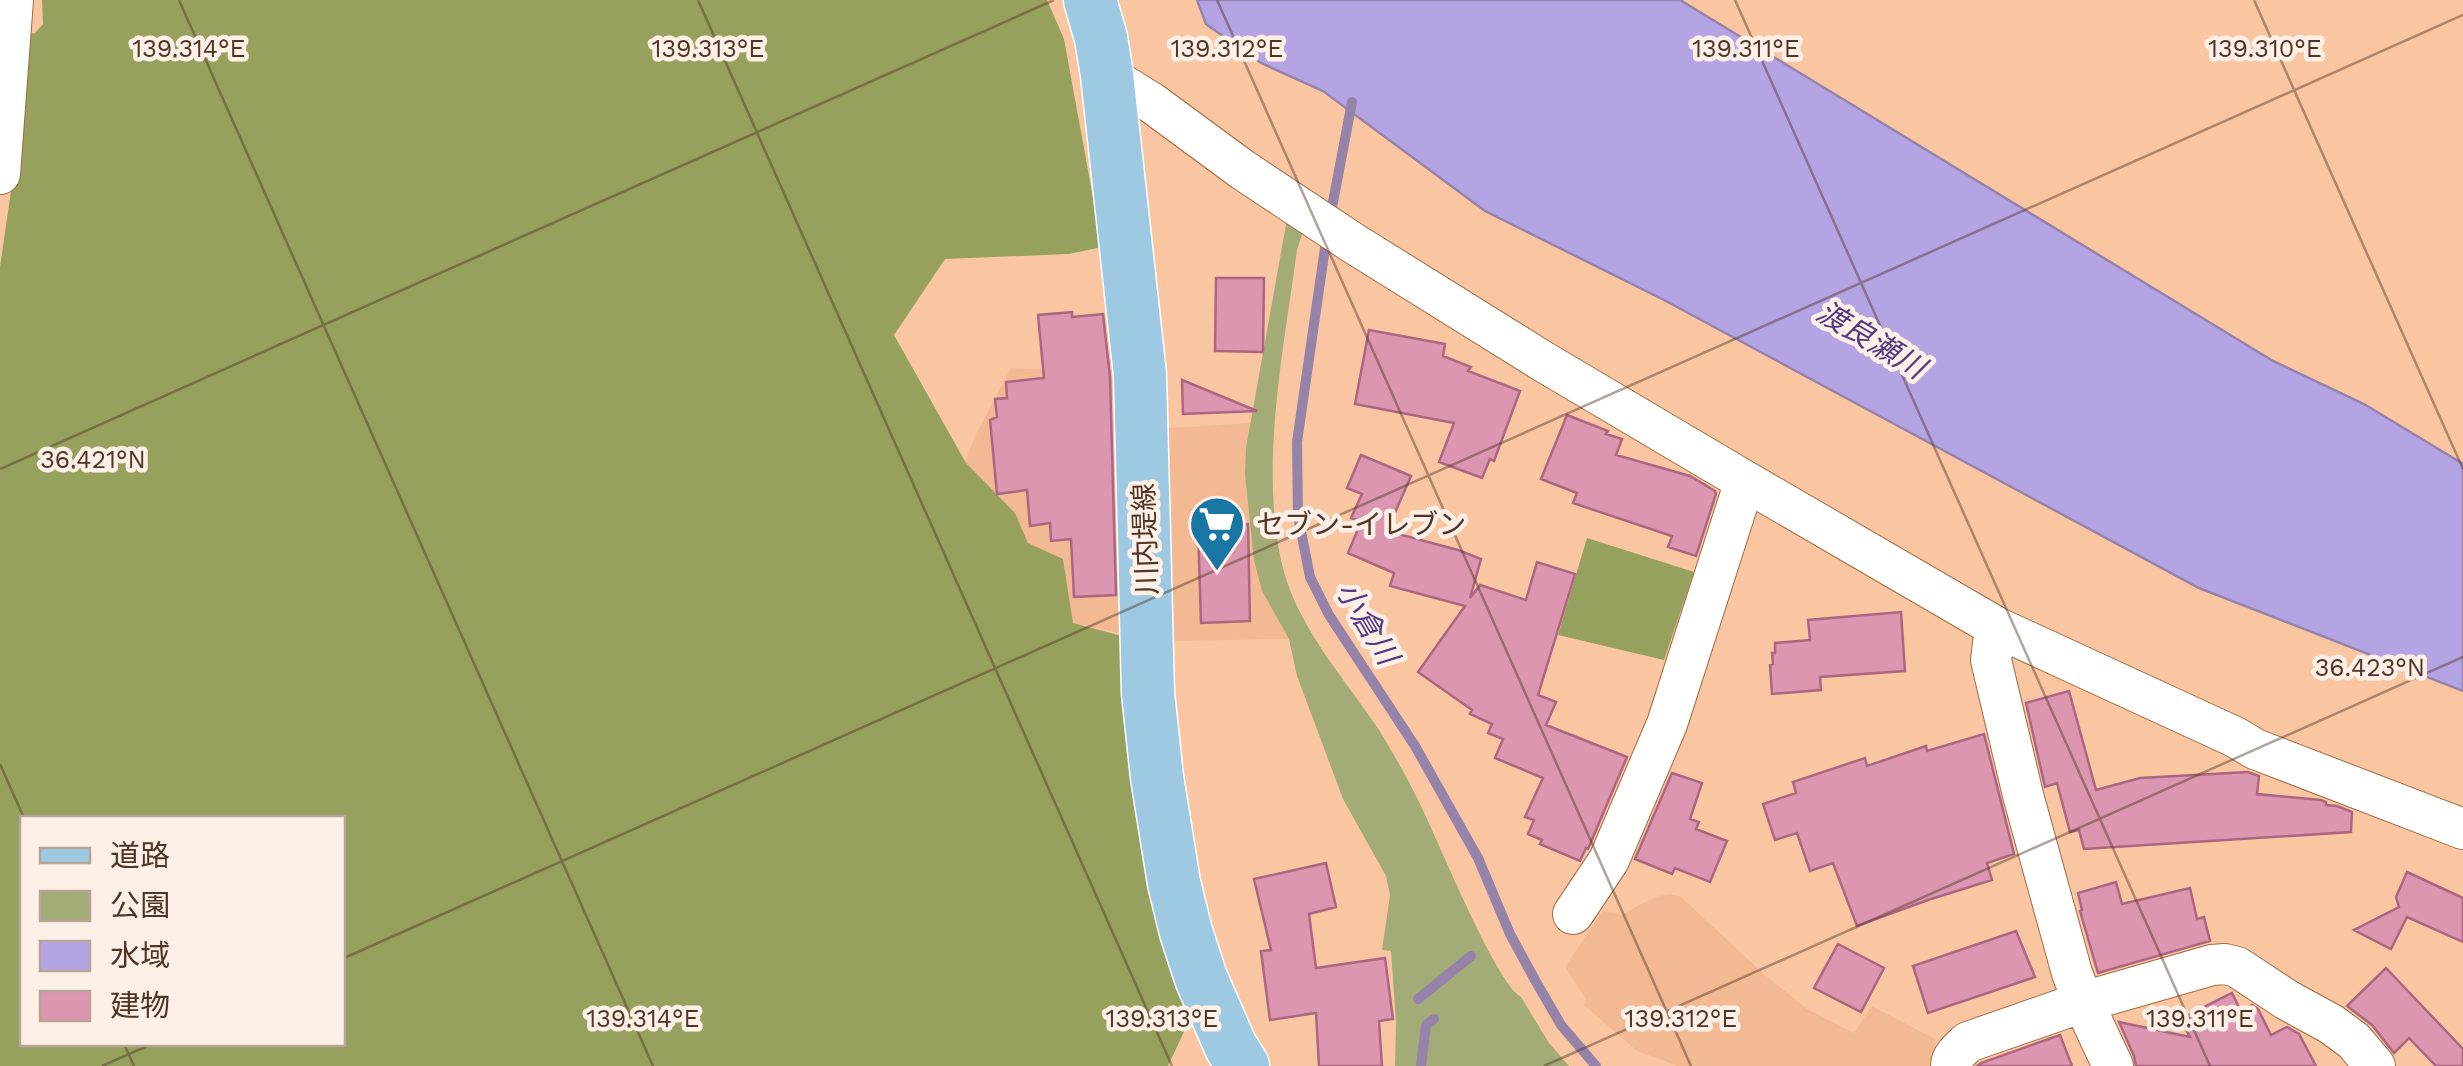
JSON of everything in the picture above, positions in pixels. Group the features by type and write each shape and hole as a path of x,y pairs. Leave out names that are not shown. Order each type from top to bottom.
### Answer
{"main road":[{"name":"川内堤線","path":"1090,0 1107,75 1140,375 1148,692 1157,777 1186,932 1200,978 1243,1066"}],"street":[{"path":"0,174 13,0"},
{"path":"1107,75 1353,243 1544,362 1998,628 2255,749 2463,829"},
{"path":"1573,914 1609,860 1667,724 1745,481"},
{"path":"1998,628 1990,660 2033,830 2072,973 2113,1066"},
{"path":"1951,1066 1968,1042 2082,1002 2225,964 2237,967 2331,1024 2354,1040 2374,1066"}],"shaded area":[{"path":"1119,359 1123,634 1073,623 1063,559 1028,543 965,462 1011,368 1053,370"},
{"path":"1250,423 1245,474 1262,591 1289,639 1174,641 1168,428"},
{"path":"1655,897 1681,897 1807,1009 1854,1033 1872,1006 1935,1039 1940,1066 1678,1066 1637,1051 1584,1005 1586,999 1565,967 1603,910 1621,915"}],"green space":[{"path":"42,0 1047,0 1064,39 1102,247 1069,254 945,259 894,335 966,463 1015,513 1028,543 1063,559 1073,623 1122,636 1163,941 1189,1021 1168,1066 0,1066 0,267 21,122 26,35 35,33 43,24"},
{"path":"1287,219 1303,231 1286,326 1273,445 1275,523 1288,584 1309,628 1403,771 1496,965 1569,1066 1395,1066 1391,951 1382,950 1390,895 1386,876 1343,799 1297,676 1289,639 1262,591 1254,560 1246,448"},
{"path":"1587,538 1694,572 1664,660 1558,635"}],"water":[{"name":"渡良瀬川","path":"1197,0 1680,0 2273,361 2364,404 2463,464 2463,691 2199,588 1664,300 1485,211 1323,91 1261,63 1206,24"}],"building":[{"path":"1216,278 1264,278 1263,352 1215,351"},
{"path":"1072,312 1072,317 1103,314 1110,377 1116,595 1074,597 1071,539 1051,541 1050,523 1030,526 1027,490 997,494 990,420 997,417 995,399 1007,398 1006,382 1044,378 1038,315"},
{"path":"1369,330 1445,344 1443,356 1471,367 1468,371 1520,391 1494,461 1490,459 1482,478 1439,462 1454,423 1355,404"},
{"path":"1182,380 1257,411 1183,414"},
{"path":"1567,415 1622,439 1616,455 1690,476 1715,491 1696,556 1668,547 1672,536 1573,503 1577,493 1541,479"},
{"path":"1361,455 1411,476 1387,531 1481,559 1470,598 1480,585 1526,600 1537,562 1575,574 1538,695 1556,702 1546,725 1627,757 1580,861 1540,844 1542,840 1528,834 1534,820 1525,817 1543,778 1495,758 1503,739 1488,733 1492,724 1470,714 1472,710 1418,672 1465,606 1390,586 1394,573 1348,553 1361,522 1351,518 1362,494 1347,488"},
{"path":"1248,524 1250,621 1201,623 1198,526"},
{"path":"1901,612 1905,671 1820,677 1821,690 1772,694 1770,665 1775,643 1810,640 1808,620"},
{"path":"2069,691 2096,790 2140,778 2248,772 2259,776 2257,794 2321,800 2352,812 2351,832 2084,849 2079,830 2070,832 2057,783 2045,787 2026,703"},
{"path":"1984,734 2014,854 1987,863 1992,880 1857,926 1833,863 1810,871 1797,833 1775,840 1763,804 1796,793 1793,782 1865,758 1867,766 1926,746 1927,751"},
{"path":"1672,773 1702,783 1690,819 1699,822 1696,829 1727,841 1710,882 1675,868 1672,874 1635,859"},
{"path":"1326,863 1336,907 1309,914 1316,968 1385,958 1393,1019 1379,1021 1382,1066 1319,1066 1316,1013 1270,1020 1261,951 1271,950 1254,879"},
{"path":"2407,872 2463,898 2463,942 2407,917 2391,949 2354,930 2399,907 2396,897"},
{"path":"2116,882 2122,904 2190,888 2197,919 2204,917 2210,941 2098,973 2078,893"},
{"path":"2016,931 2035,977 1928,1013 1913,966"},
{"path":"1838,944 1884,968 1861,1012 1814,988"},
{"path":"2386,968 2463,1049 2463,1066 2436,1066 2409,1038 2394,1053 2372,1025 2347,1006"},
{"path":"2232,993 2241,1011 2252,1005 2258,1009 2271,1035 2287,1027 2299,1034 2316,1066 2136,1066 2119,1022 2190,1037 2180,1019"},
{"path":"2060,1035 2072,1066 1977,1066 1981,1063"}],"waterway":[{"name":"小倉川","path":"1330,218 1352,102"},
{"name":"小倉川","path":"1327,234 1297,442 1298,516 1310,577 1329,615 1415,746 1478,858 1510,934 1561,1025 1596,1066"},
{"path":"1418,999 1471,956"},
{"path":"1421,1066 1426,1025 1434,1019"}],"place":[{"name":"セブン-イレブン","path":"1217,573"}]}
